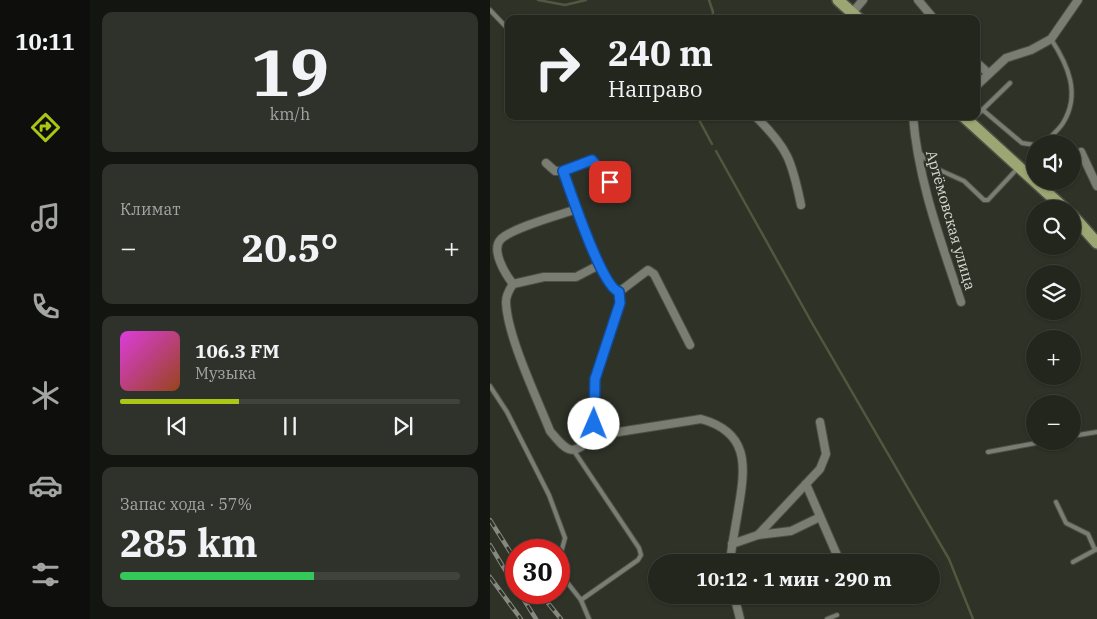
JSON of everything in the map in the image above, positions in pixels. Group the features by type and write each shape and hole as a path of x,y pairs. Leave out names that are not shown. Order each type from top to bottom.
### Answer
{"main road":[{"path":"838,0 851,15"},
{"path":"973,120 1019,167 1055,200"},
{"path":"1081,225 1097,243"}],"street":[{"path":"854,15 863,0"},
{"path":"918,0 931,15"},
{"path":"980,82 1006,58 1031,50 1051,39 1078,0"},
{"path":"980,66 988,73"},
{"path":"759,120 780,143 790,159 801,205"},
{"name":"Артёмовская улица","path":"913,120 916,148 928,200 961,302"},
{"path":"1081,158 1097,186"},
{"path":"546,163 555,171 563,171 592,160 610,182"},
{"path":"563,171 599,265 610,286 619,292"},
{"path":"513,284 506,276 498,254 498,244 501,239 528,226 577,209"},
{"path":"599,265 576,277 544,277 513,284 508,292 506,302 510,328 550,432 568,450 574,451 580,450 593,436 701,419 713,422 732,435 742,454 744,474 731,554"},
{"path":"619,292 648,270 654,274 690,345"},
{"path":"593,436 595,379 620,303 619,292"},
{"path":"758,535 825,462 826,447 820,422"},
{"path":"806,484 836,554"},
{"path":"732,544 758,535 791,531 820,517"},
{"path":"736,604 740,619"}],"lane":[{"path":"490,10 505,26"},
{"path":"1051,39 1071,78 1072,107 1064,122 1053,135"},
{"path":"980,113 1010,83"},
{"path":"984,111 1022,143 1026,144"},
{"path":"916,148 925,160 935,168 964,181 984,200 988,200 1019,167"},
{"path":"490,386 507,412 549,495 565,538 559,560 559,572 581,600 588,619"},
{"path":"1081,435 1097,432"},
{"path":"988,452 1026,445"},
{"path":"574,451 639,548 641,555 638,560 581,600"},
{"path":"1056,502 1066,524 1088,534 1096,550 1073,562"},
{"path":"827,619 837,615"}],"waterway":[{"path":"538,0 565,5 586,0"},
{"path":"709,0 713,15"},
{"path":"699,120 712,144"},
{"path":"716,151 812,323 949,559 973,619"}],"railway":[{"path":"490,520 505,544"},
{"path":"490,545 505,570"},
{"path":"490,577 521,619"},
{"path":"527,604 536,619"},
{"path":"549,604 561,619"}],"route":[{"path":"594,424 595,379 620,303 619,292 610,286 599,265 563,171 592,160 610,182"}]}
